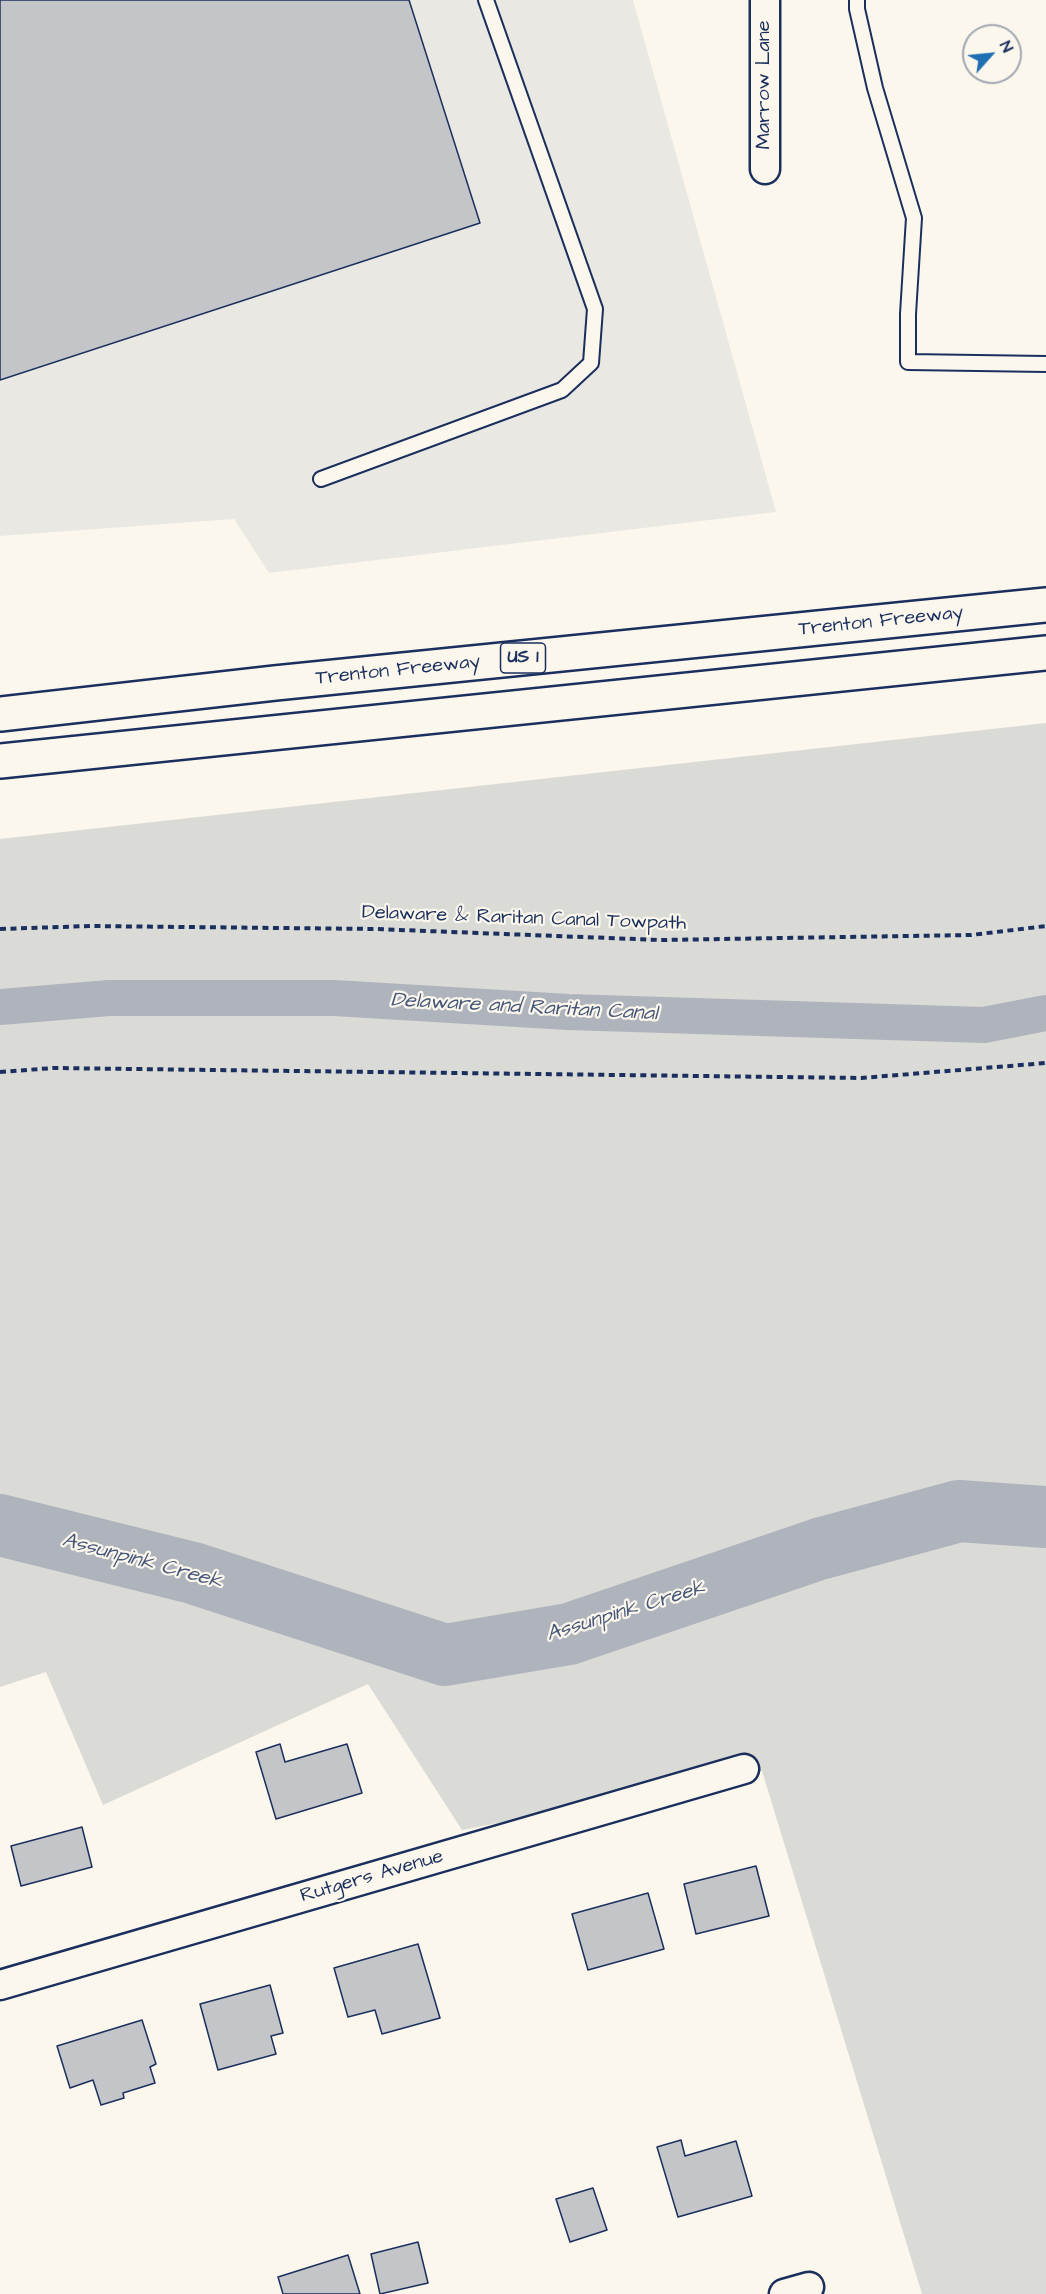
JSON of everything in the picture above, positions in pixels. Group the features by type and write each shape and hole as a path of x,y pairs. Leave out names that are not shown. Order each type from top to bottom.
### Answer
{"highway":[{"name":"Trenton Freeway","path":"0,714 275,683 1046,605"},
{"path":"0,761 1046,653"}],"street":[{"name":"Marrow Lane","path":"765,0 765,169"},
{"name":"Rutgers Avenue","path":"0,1985 744,1769"}],"lane":[{"path":"321,480 562,390 591,363 595,309 486,0"},
{"path":"857,0 857,9 875,88 914,218 908,314 908,362 1046,364"}],"path":[{"name":"Delaware & Raritan Canal Towpath","path":"0,929 90,926 375,929 660,940 971,935 1046,926"},
{"path":"0,1072 53,1068 861,1078 1046,1063"}],"shaded area":[{"path":"0,0 633,0 776,512 269,573 234,519 0,536"},
{"path":"1046,723 1046,2294 922,2294 762,1771 462,1830 368,1684 103,1805 46,1672 0,1687 0,839"}],"building":[{"path":"0,0 409,0 480,223 0,380"},
{"path":"280,1744 285,1762 347,1744 362,1793 276,1819 256,1752"},
{"path":"82,1827 92,1867 21,1886 11,1846"},
{"path":"756,1866 769,1916 696,1934 684,1884"},
{"path":"648,1893 664,1949 588,1970 572,1914"},
{"path":"418,1944 440,2018 382,2034 375,2010 348,2017 334,1968"},
{"path":"270,1985 283,2033 271,2036 276,2054 218,2070 200,2004"},
{"path":"142,2020 156,2064 150,2067 155,2083 123,2093 124,2098 101,2105 93,2080 70,2088 57,2046"},
{"path":"681,2140 685,2156 736,2141 752,2196 678,2217 657,2147"},
{"path":"593,2188 607,2230 570,2242 556,2199"},
{"path":"418,2242 428,2283 380,2294 371,2254"},
{"path":"348,2255 360,2294 283,2294 278,2277"}],"waterway":[{"name":"Delaware and Raritan Canal","path":"0,1007 109,998 334,998 568,1012 984,1025 1046,1013"},
{"name":"Assunpink Creek","path":"0,1525 193,1573 445,1655 569,1634 819,1549 959,1511 1046,1517"}]}
